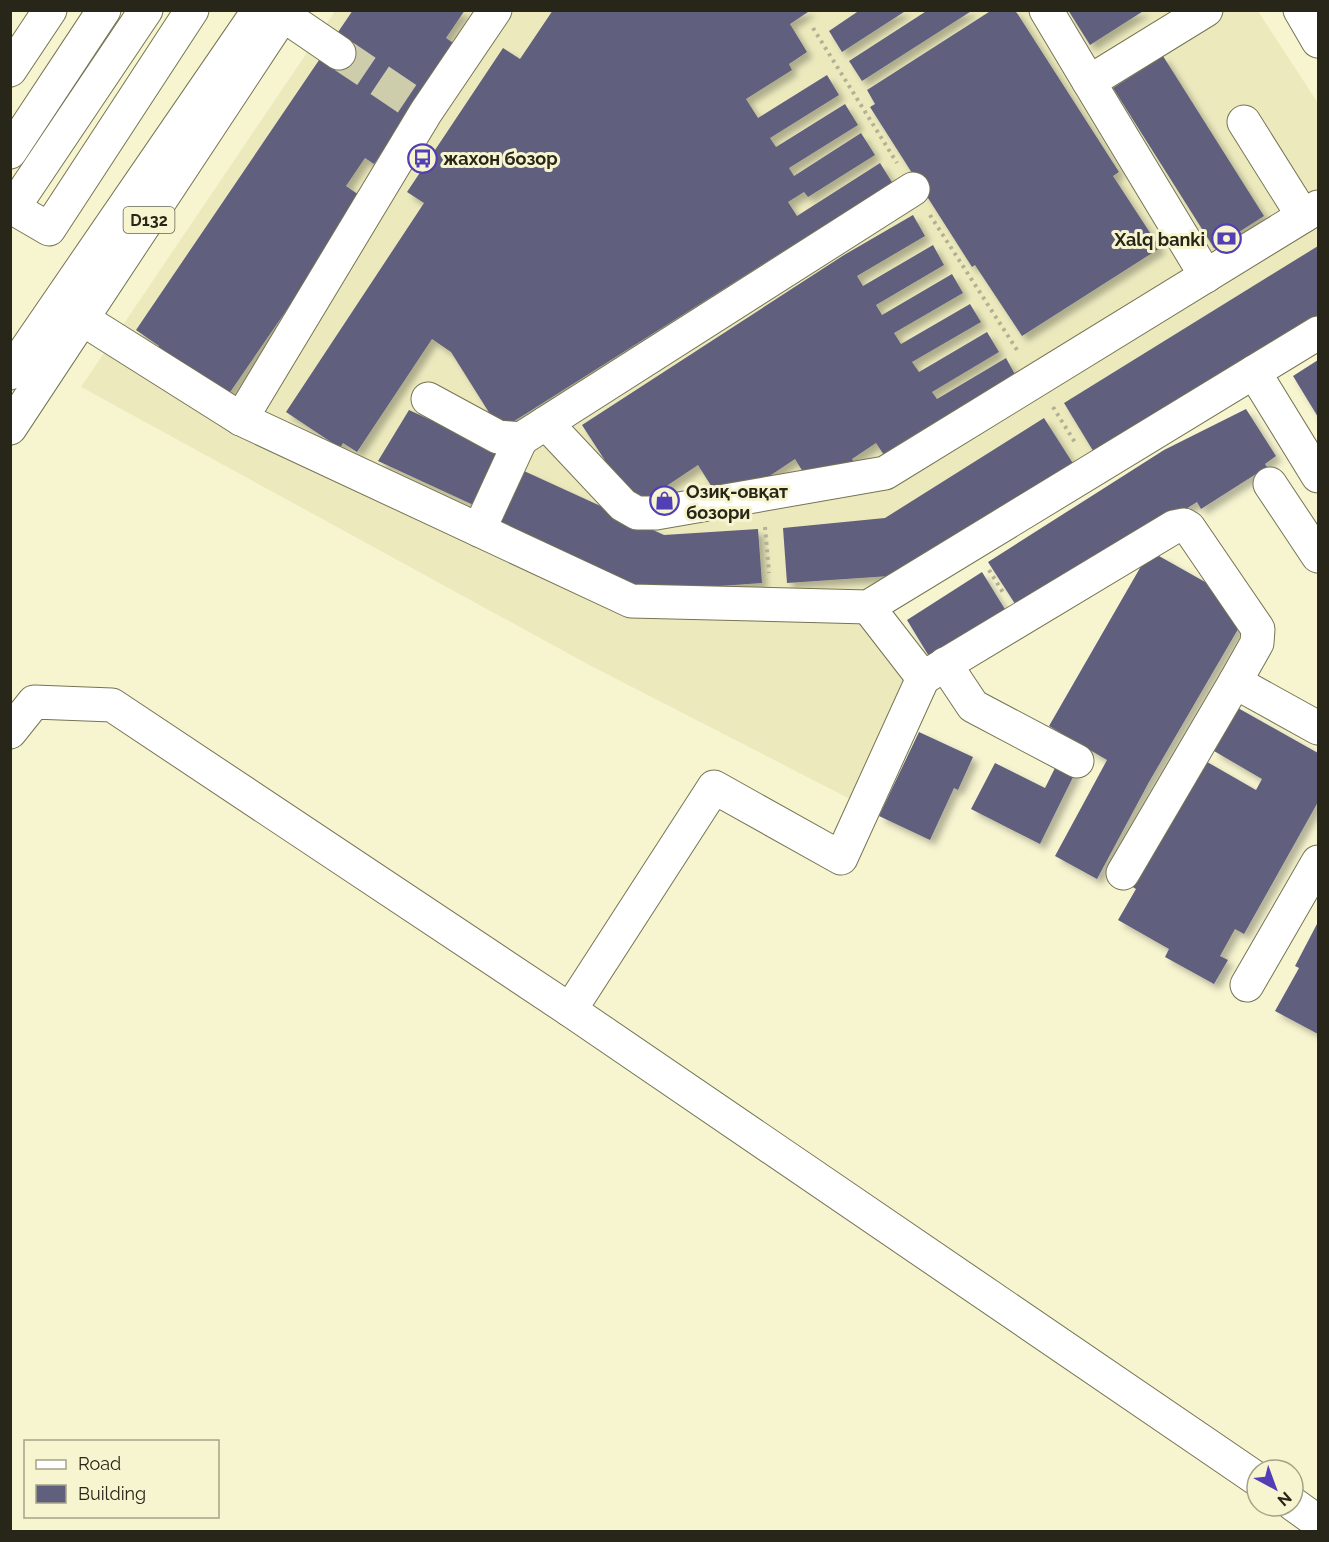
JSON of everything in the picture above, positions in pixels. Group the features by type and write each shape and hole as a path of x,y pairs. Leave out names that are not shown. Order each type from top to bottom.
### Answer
{"main road":[{"path":"10,70 50,10"},
{"path":"10,152 104,10"},
{"path":"146,10 14,208 49,229 192,10"},
{"path":"241,419 420,108 495,10"},
{"path":"1046,10 1206,276"},
{"path":"1302,11 1318,41"},
{"path":"276,12 339,53"},
{"name":"D132","path":"10,428 84,320 276,12"},
{"name":"D132","path":"10,373 276,12"},
{"path":"1089,82 1202,12"},
{"path":"533,431 623,505 637,513 656,513 885,473 1311,211 1244,122"},
{"path":"428,399 498,437 533,431 913,189"},
{"path":"84,320 241,419 631,601 868,608 1318,333"},
{"path":"1254,372 1318,476"},
{"path":"479,530 533,431"},
{"path":"1270,484 1318,556"},
{"path":"570,1010 714,787 841,858 934,671 1174,527 1184,525 1189,528 1258,629 1257,643 1123,873"},
{"path":"868,608 973,706 1077,761"},
{"path":"1235,682 1318,728"},
{"path":"10,732 34,702 112,705 570,1010 1245,1471"},
{"path":"1247,985 1318,862"},
{"path":"1305,1512 1318,1521"}],"path":[{"path":"813,28 1092,470"},
{"path":"762,493 771,605"},
{"path":"973,543 1019,620"}],"shaded area":[{"name":"Озиқ-овқат бозори","path":"335,11 1258,11 1318,103 1318,327 861,614 908,677 852,800 591,666 81,387"}],"building":[{"path":"353,10 465,10 446,38 455,44 374,164 365,158 346,186 359,195 338,225 343,228 226,398 156,351 159,346 136,330"},
{"path":"553,10 811,10 790,24 807,52 789,64 792,70 746,99 758,118 827,75 839,95 770,138 776,147 845,104 858,125 789,168 794,176 861,133 875,155 808,197 804,192 788,202 797,216 880,163 895,187 812,240 809,235 500,430 451,352 432,339 357,452 343,443 340,448 286,412 424,203 407,192 503,48 520,59"},
{"path":"860,10 907,10 842,52 829,31"},
{"path":"928,10 973,10 862,81 849,61"},
{"path":"992,10 1013,10 1017,13 1119,172 1113,176 1160,248 1022,336 975,265 972,267 870,107 875,104 867,90"},
{"path":"1068,10 1145,10 1090,45"},
{"path":"1163,56 1264,216 1214,248 1113,88"},
{"path":"913,215 925,236 857,276 863,286 933,245 944,265 876,305 882,315 952,274 963,293 894,333 901,344 970,304 981,322 912,362 919,372 987,332 999,352 932,392 937,399 1006,358 1018,380 886,458 876,443 852,459 854,462 803,472 795,459 771,475 773,479 715,492 698,465 635,507 582,425 844,255"},
{"path":"1318,246 1318,316 1095,454 1064,403"},
{"path":"1318,360 1318,417 1293,376"},
{"path":"1246,409 1276,456 1265,464 1267,467 1201,509 1197,502 1021,613 988,562 1164,450"},
{"path":"409,410 504,454 480,508 378,461"},
{"path":"1044,418 1074,465 904,575 787,583 783,528 885,518"},
{"path":"524,471 664,535 758,529 762,583 648,591 500,523"},
{"path":"1159,556 1214,587 1241,624 1149,782 1097,879 1055,856 1107,760 1049,726 1144,561"},
{"path":"982,572 1011,619 930,658 907,620"},
{"path":"1238,708 1318,753 1318,802 1244,934 1235,929 1220,956 1228,960 1214,984 1165,957 1169,949 1118,920 1136,889 1131,886 1202,759 1256,790 1262,779 1214,751"},
{"path":"919,732 973,757 958,790 954,788 930,840 879,816"},
{"path":"1058,762 1076,771 1040,844 971,809 995,763 1045,788"},
{"path":"1318,922 1318,1034 1275,1011 1299,968 1295,966"}],"tunnel":[{"path":"339,53 415,104"}],"place":[{"name":"жахон бозор","path":"422,158"},
{"name":"Xalq banki","path":"1226,239"},
{"name":"Озиқ-овқат бозори","path":"665,501"}]}
